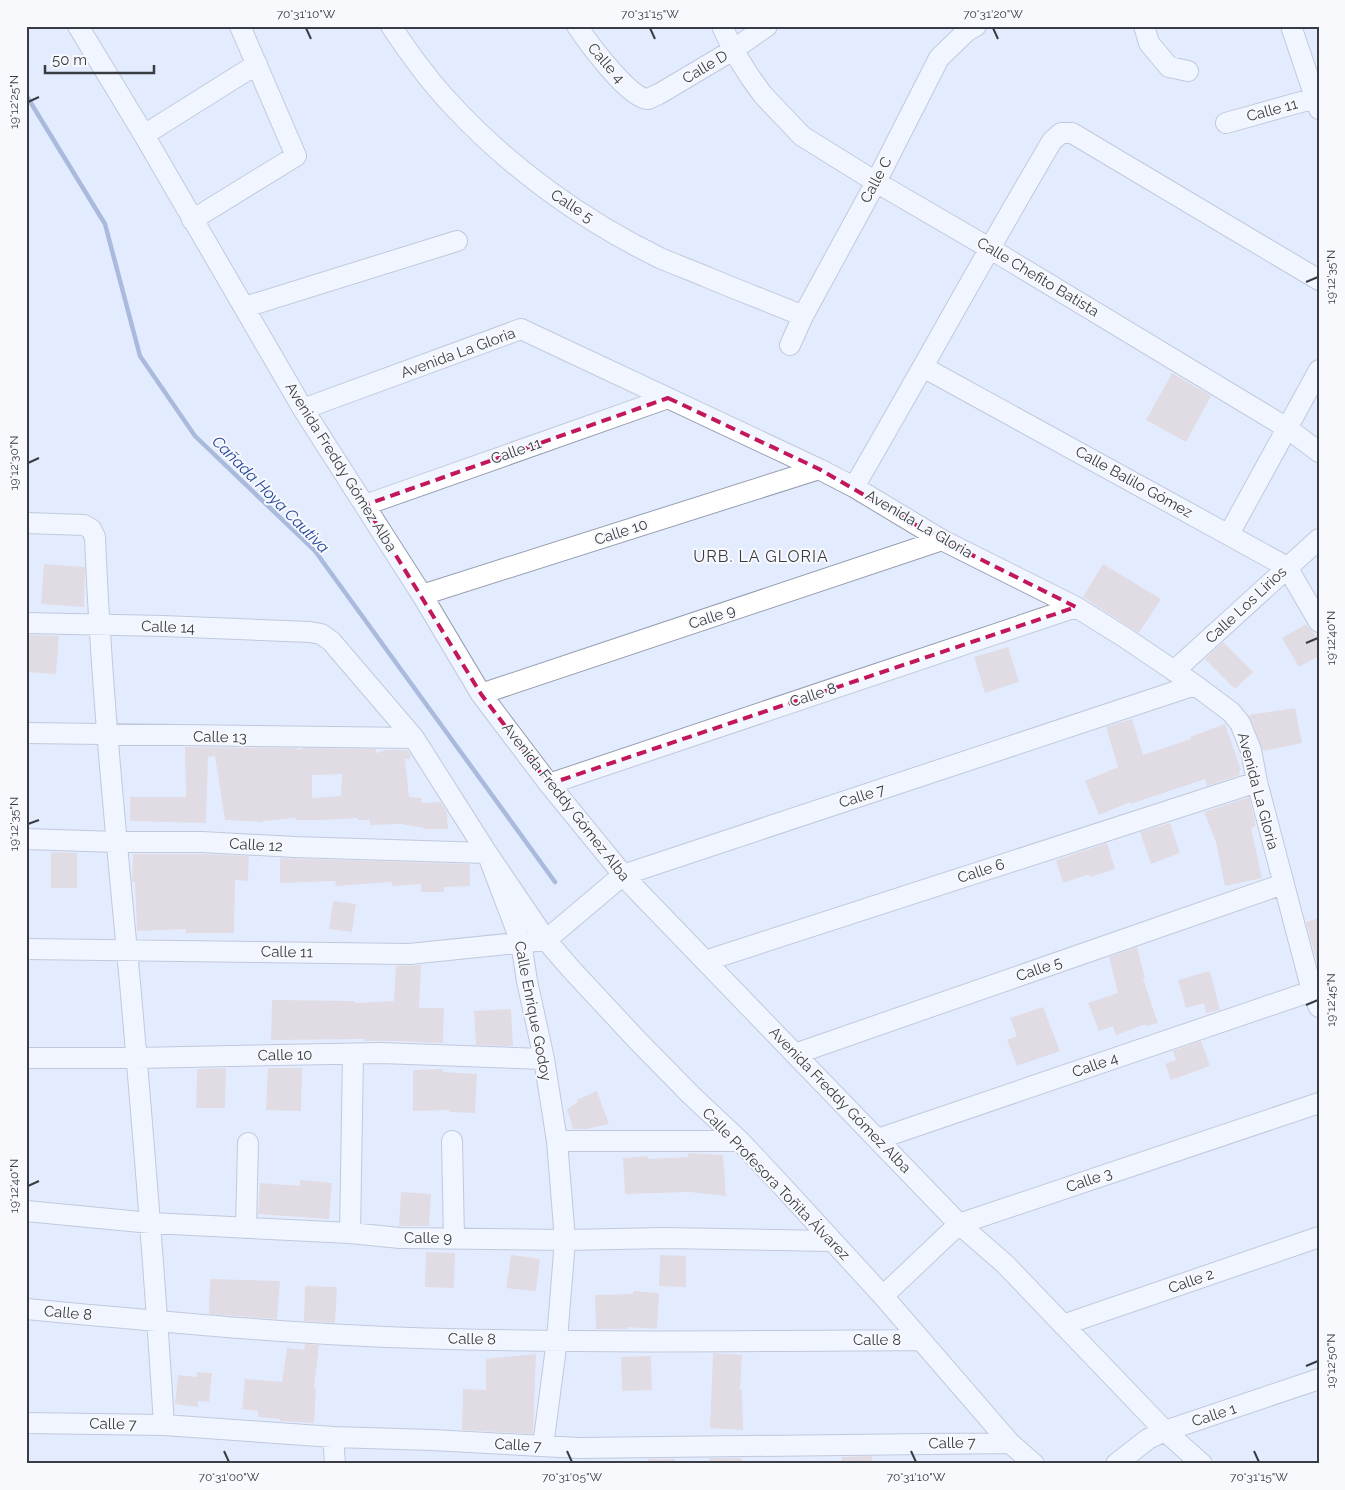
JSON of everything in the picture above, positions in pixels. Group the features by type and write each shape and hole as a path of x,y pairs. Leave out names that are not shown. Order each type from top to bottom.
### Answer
{"street":[{"path":"192,220 296,156 240,26"},
{"name":"Calle 5","path":"391,26 416,62 450,104 482,136 525,173 562,200 660,258 803,316"},
{"name":"Calle 4","path":"577,26 622,83 639,96"},
{"name":"Calle Chefito Batista","path":"722,26 733,50 763,95 802,136 1287,428 1319,452"},
{"name":"Calle D","path":"639,96 648,99 659,94 733,50 767,26"},
{"name":"Calle C","path":"790,345 803,316 876,182 939,58 967,31 976,26"},
{"path":"1144,26 1149,43 1169,67 1188,71"},
{"path":"1291,26 1317,101"},
{"name":"Avenida Freddy Gómez Alba","path":"83,28 192,220 245,307 303,409 422,595 482,694 549,784 623,875 959,1224 1005,1264 1165,1431 1202,1464"},
{"path":"144,135 257,64"},
{"name":"Calle 11","path":"1226,122 1317,101"},
{"path":"854,487 989,248 1052,141 1061,133 1072,133 1319,280"},
{"path":"245,307 457,241"},
{"name":"Avenida La Gloria","path":"303,409 521,329 819,469 854,487 942,540 1076,607 1195,685 1231,712 1240,723 1251,750 1257,782 1283,884 1316,999"},
{"name":"Calle Balilo Gómez","path":"923,367 1287,567"},
{"path":"1229,534 1319,370"},
{"name":"Calle 11","path":"365,505 668,398"},
{"name":"Calle 10","path":"422,595 819,469"},
{"path":"26,523 84,524 91,529 95,537 98,626 151,1223 164,1425"},
{"name":"Calle Los Lirios","path":"1174,671 1319,539"},
{"name":"Calle 9","path":"482,694 942,540"},
{"path":"1287,567 1319,622"},
{"name":"Calle 8","path":"549,784 1076,607"},
{"name":"Calle 14","path":"26,623 310,632"},
{"name":"Calle Enrique Godoy","path":"310,632 321,634 331,641 414,738 486,853 521,942 526,980 544,1059 557,1141 565,1240 557,1340 542,1446"},
{"name":"Calle 7","path":"546,940 623,875 1195,685"},
{"name":"Calle 13","path":"26,734 414,738"},
{"name":"Calle 6","path":"705,960 1257,782"},
{"name":"Calle 12","path":"26,839 202,842 486,853"},
{"name":"Calle Profesora Toñita Álvarez","path":"486,853 546,940 571,969 691,1095 740,1141 883,1296 919,1340 1010,1443 1034,1464"},
{"name":"Calle 5","path":"796,1054 1283,884"},
{"name":"Calle 11","path":"26,949 409,954 546,940"},
{"name":"Calle 4","path":"878,1139 1316,999"},
{"path":"350,1234 353,1054"},
{"name":"Calle 10","path":"26,1058 353,1054 544,1059"},
{"name":"Calle 3","path":"883,1296 959,1224 1319,1102"},
{"path":"452,1141 454,1238"},
{"path":"557,1141 740,1141"},
{"path":"246,1228 248,1143"},
{"name":"Calle 9","path":"26,1211 151,1223 400,1238 565,1240 666,1238 831,1241"},
{"name":"Calle 2","path":"1063,1324 1319,1238"},
{"name":"Calle 8","path":"26,1309 157,1322 446,1339 919,1340"},
{"name":"Calle 1","path":"1116,1464 1148,1439 1165,1431 1319,1380"},
{"name":"Calle 7","path":"26,1423 164,1425 333,1437 579,1448 1010,1443"},
{"path":"333,1437 335,1464"}],"highlighted area":[{"path":"668,398 819,469 942,540 1076,607 549,784 481,694 365,505"}],"building":[{"path":"1172,373 1211,396 1186,442 1146,420"},
{"path":"44,564 85,567 84,607 41,604"},
{"path":"1103,564 1161,599 1139,633 1083,597"},
{"path":"1306,624 1319,640 1319,656 1299,667 1282,638"},
{"path":"28,635 59,636 56,674 26,672"},
{"path":"1223,642 1253,672 1235,689 1205,659"},
{"path":"1008,647 1019,682 985,693 974,657"},
{"path":"1295,708 1302,743 1263,751 1249,715"},
{"path":"1132,719 1143,755 1191,739 1190,737 1225,724 1241,770 1239,771 1240,775 1207,786 1205,779 1131,804 1130,802 1099,815 1085,781 1118,767 1106,727"},
{"path":"185,747 297,748 297,750 304,748 376,749 376,753 385,750 407,750 411,755 410,759 405,759 409,797 422,798 421,803 441,802 447,813 448,829 425,829 401,824 370,825 370,820 358,820 358,818 296,820 296,818 262,822 225,820 215,756 208,757 206,823 130,821 130,797 186,797","holes":["342,774 341,796 312,798 312,775"]},
{"path":"1249,797 1256,826 1251,828 1262,878 1225,886 1216,842 1204,812"},
{"path":"1170,823 1180,853 1151,864 1140,832"},
{"path":"1107,843 1115,869 1090,877 1089,874 1063,883 1056,860"},
{"path":"51,852 77,853 77,888 51,888"},
{"path":"133,854 249,856 248,881 235,880 234,933 186,933 186,929 137,931 135,882 132,882"},
{"path":"280,858 470,864 470,886 444,887 444,892 421,892 421,884 392,886 392,882 335,886 336,881 280,883"},
{"path":"333,901 356,904 352,932 329,929"},
{"path":"1319,918 1319,967 1318,967 1306,922"},
{"path":"1137,947 1145,978 1143,979 1158,1023 1146,1026 1146,1024 1116,1035 1113,1026 1099,1031 1088,1003 1118,993 1109,957"},
{"path":"421,965 419,1008 444,1008 443,1043 365,1041 365,1039 271,1040 272,1000 355,1001 355,1003 394,1001 396,966"},
{"path":"1210,971 1220,1010 1206,1013 1204,1003 1186,1008 1178,980"},
{"path":"1043,1007 1060,1051 1017,1066 1007,1040 1017,1036 1010,1018"},
{"path":"511,1009 513,1046 476,1045 474,1011"},
{"path":"1201,1041 1210,1066 1171,1080 1165,1064 1176,1060 1173,1051"},
{"path":"226,1068 225,1108 196,1108 197,1069"},
{"path":"268,1068 302,1068 301,1111 266,1110"},
{"path":"443,1069 443,1072 477,1074 475,1113 449,1112 449,1110 413,1111 413,1070"},
{"path":"597,1091 609,1124 587,1129 573,1129 567,1109 578,1102 577,1100"},
{"path":"688,1153 723,1155 726,1196 690,1192 625,1194 623,1158 648,1156 648,1159 688,1157"},
{"path":"300,1180 332,1183 329,1219 258,1214 260,1183 300,1186"},
{"path":"401,1192 431,1194 429,1226 399,1226"},
{"path":"426,1252 455,1253 454,1288 425,1287"},
{"path":"511,1255 540,1259 536,1291 506,1288"},
{"path":"660,1255 686,1256 686,1287 659,1286"},
{"path":"210,1279 280,1281 277,1319 209,1314"},
{"path":"305,1286 337,1287 335,1323 304,1321"},
{"path":"633,1291 659,1293 657,1329 627,1327 627,1329 596,1329 595,1295 633,1294"},
{"path":"305,1344 319,1345 314,1388 316,1388 314,1423 280,1421 280,1419 258,1417 258,1411 242,1409 245,1379 282,1382 287,1348 304,1350"},
{"path":"713,1353 742,1355 740,1390 742,1390 743,1430 710,1428"},
{"path":"536,1354 533,1434 462,1430 463,1389 486,1390 486,1359"},
{"path":"651,1356 652,1390 622,1391 621,1357"},
{"path":"197,1372 212,1373 209,1402 198,1401 198,1407 175,1404 178,1375 197,1377"},
{"path":"872,1456 872,1464 842,1464 842,1457"},
{"path":"709,1458 742,1458 742,1464 709,1464"},
{"path":"648,1459 675,1459 675,1464 648,1464"}],"waterway":[{"name":"Cañada Hoya Cautiva","path":"26,95 105,224 140,356 195,436 315,551 555,882"}],"district":[{"name":"URB. LA GLORIA","path":"761,556"}]}
